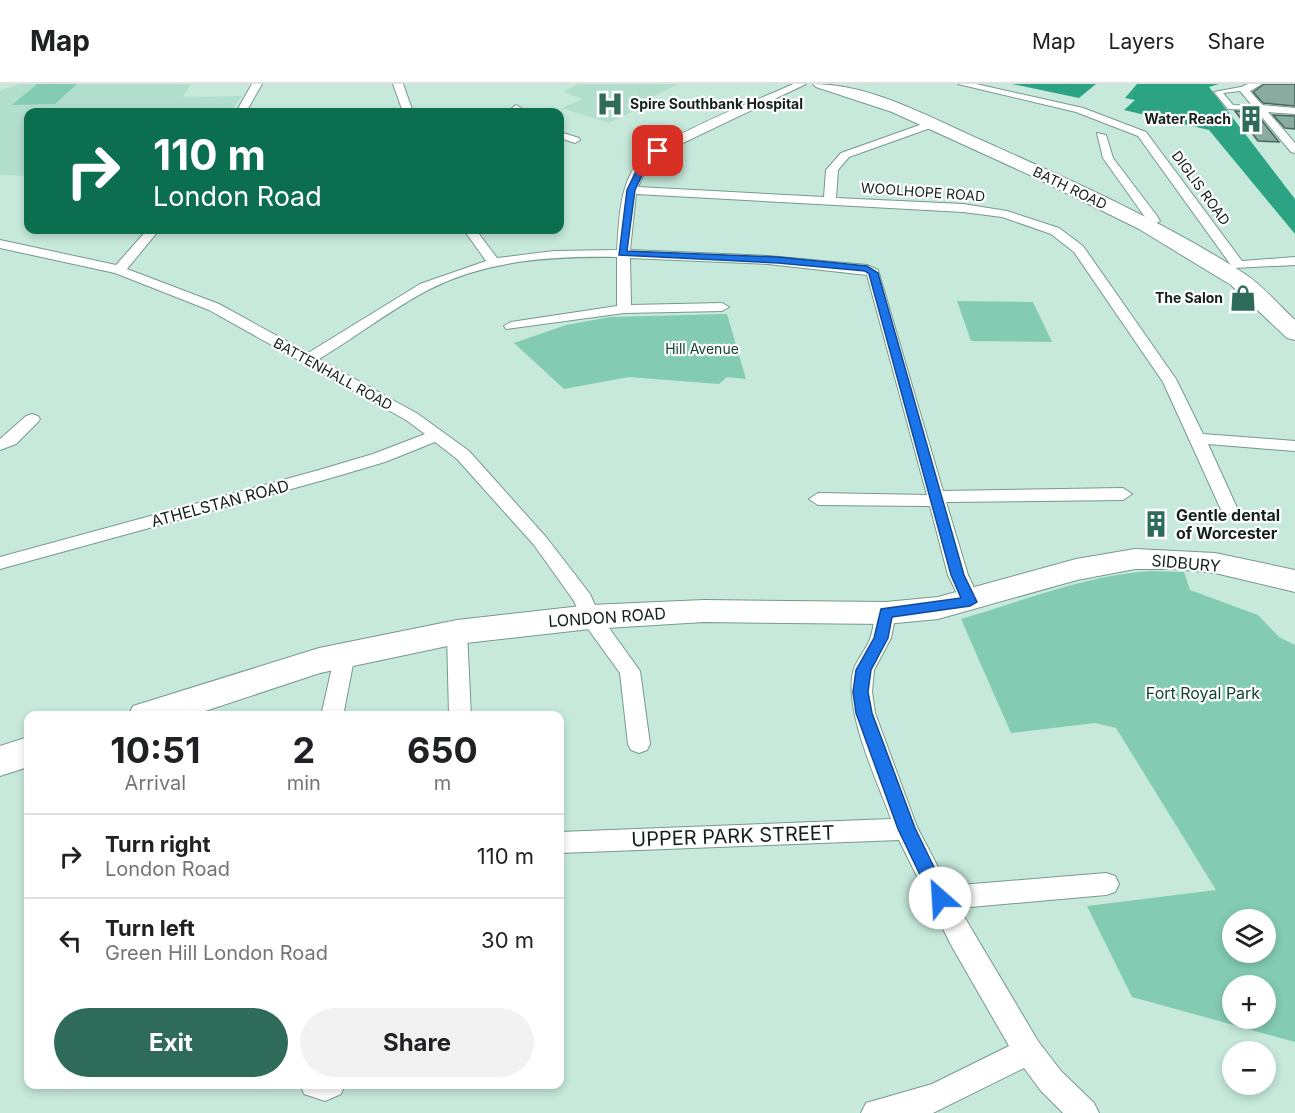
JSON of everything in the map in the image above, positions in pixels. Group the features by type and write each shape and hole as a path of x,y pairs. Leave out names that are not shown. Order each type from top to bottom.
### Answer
{"main road":[{"name":"BATH ROAD","path":"821,84 898,109 932,124 1146,225 1238,272 1295,333"},
{"name":"SIDBURY","path":"1076,570 1135,559 1177,559 1215,563 1295,580"},
{"name":"LONDON ROAD","path":"161,711 345,654 457,632 590,617 704,611 886,613 970,602 1076,570"},
{"path":"0,761 24,753"}],"street":[{"path":"243,108 257,84"},
{"path":"398,84 407,108"},
{"path":"624,309 622,253 631,190 645,161 658,151 801,84"},
{"name":"DIGLIS ROAD","path":"963,84 1088,114 1120,123 1142,134 1238,272"},
{"path":"1257,84 1218,92 1231,107 1295,111"},
{"path":"1246,88 1245,91 1295,150"},
{"path":"830,202 828,175 834,164 845,155 932,124"},
{"path":"1101,135 1108,158 1154,221 1146,225"},
{"path":"564,136 574,140"},
{"name":"WOOLHOPE ROAD","path":"631,190 993,212 1036,223 1055,231 1079,249 1171,382 1230,510"},
{"path":"119,270 150,234"},
{"path":"473,234 495,264"},
{"name":"BATTENHALL ROAD","path":"0,244 119,270 214,307 412,417 463,455 540,541 583,599 590,617 630,671 639,744"},
{"path":"307,360 412,293 446,277 495,264 537,257 622,253 778,260 867,269 873,273 958,575 970,602"},
{"path":"1238,272 1295,261"},
{"path":"511,326 624,309 722,307"},
{"path":"0,445 10,441 32,419"},
{"name":"ATHELSTAN ROAD","path":"0,563 325,474 379,458 437,435"},
{"path":"1197,438 1295,446"},
{"path":"818,499 936,499 1100,490 1123,494"},
{"path":"886,613 881,638 864,670 861,692 864,713 906,829 940,898 1028,1051 1075,1110"},
{"path":"457,632 460,711"},
{"path":"333,711 345,654"},
{"name":"UPPER PARK STREET","path":"564,843 906,829"},
{"path":"940,898 1106,884"},
{"path":"876,1113 897,1111 928,1101 1028,1051"}],"shaded area":[{"path":"19,84 191,84 183,97 242,96 233,108 24,108 24,176 0,175 0,91"},
{"name":"Spire Southbank Hospital","path":"578,84 679,84 650,98 656,100 609,123 562,108 583,99 563,92"},
{"path":"1012,84 1096,84 1079,98"},
{"path":"1137,84 1219,84 1209,87 1295,199 1295,234 1209,130 1124,110 1135,100 1125,98"}],"green space":[{"path":"37,84 77,84 55,104 12,105"},
{"path":"957,301 1033,302 1052,342 971,341"},
{"name":"Hill Avenue","path":"727,314 746,379 727,377 719,384 629,377 564,389 514,343 566,325 610,317"},
{"name":"Fort Royal Park","path":"1151,571 1184,572 1190,590 1258,615 1279,637 1295,645 1295,1042 1248,1029 1276,1029 1276,975 1222,975 1222,1022 1132,997 1087,906 1216,890 1116,728 1095,723 1011,733 961,619 1079,583"}],"building":[{"path":"1264,84 1295,84 1295,106 1263,103 1253,92"},
{"path":"1235,111 1255,112 1279,142 1258,141"},
{"path":"1273,115 1295,116 1295,129 1285,128"}],"place":[{"name":"Spire Southbank Hospital","path":"610,104"},
{"name":"Water Reach","path":"1251,119"},
{"name":"The Salon","path":"1243,298"},
{"name":"Gentle dental of Worcester","path":"1156,524"}],"route":[{"path":"658,151 645,161 631,190 622,253 778,260 867,269 873,273 935,497 958,575 970,602 886,613 881,638 864,670 861,692 864,713 906,829 940,898"}]}
